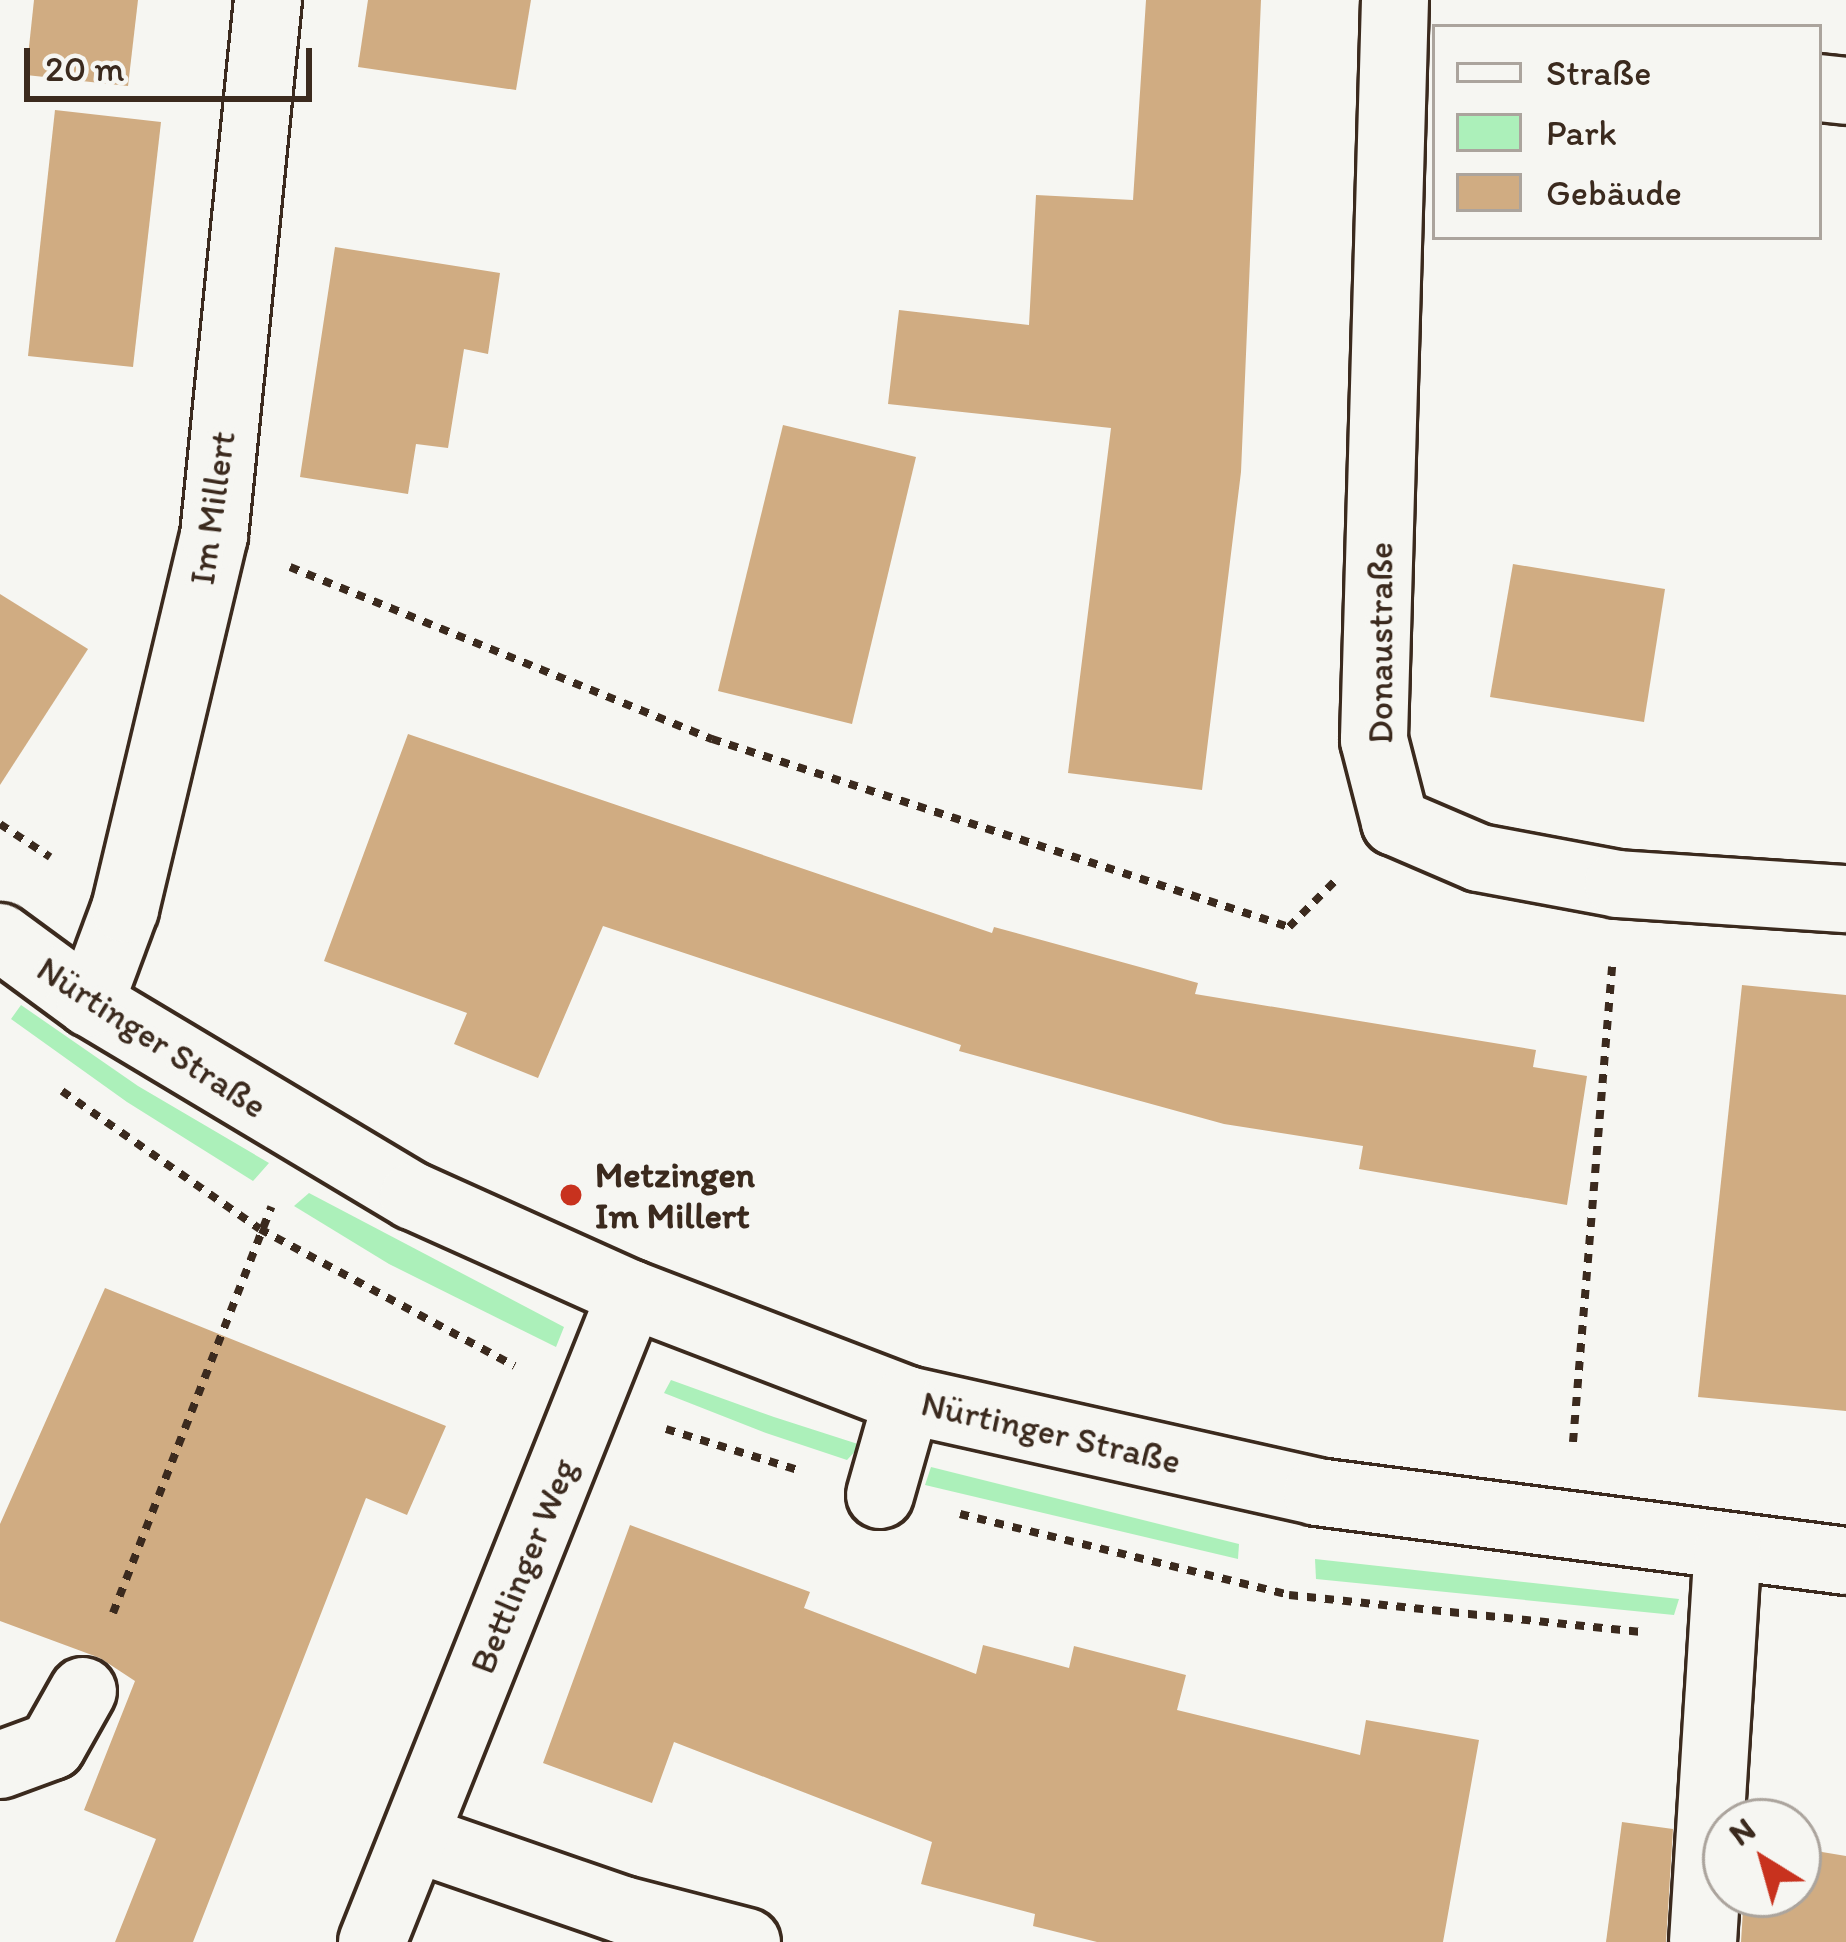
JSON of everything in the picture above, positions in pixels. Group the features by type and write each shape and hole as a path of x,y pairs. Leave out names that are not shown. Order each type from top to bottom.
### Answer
{"street":[{"name":"Im Millert","path":"90,1004 125,909 214,536 268,0"},
{"name":"Donaustraße","path":"1395,822 1374,740 1408,35"},
{"path":"1395,822 1479,857 1618,884 1846,899"},
{"name":"Nürtinger Straße","path":"0,937 90,1004 305,1136 413,1196 631,1294 907,1400 1316,1492 1728,1550 1846,1561"},
{"name":"Bettlinger Weg","path":"372,1942 631,1294"},
{"path":"880,1495 907,1400"},
{"path":"1703,1942 1728,1550"},
{"path":"0,1765 52,1746 83,1691"},
{"path":"415,1838 623,1910 747,1942"}],"path":[{"path":"214,536 712,739 1289,926 1395,822"},
{"path":"1567,1528 1618,884"},
{"name":"Nürtinger Straße","path":"83,1691 260,1229 305,1136"}],"green space":[{"path":"21,1005 138,1086 269,1163 253,1181 127,1102 11,1019"},
{"path":"309,1193 564,1327 556,1347 389,1264 294,1206"},
{"path":"671,1380 861,1445 847,1460 766,1433 664,1393"},
{"path":"931,1467 1239,1544 1238,1559 925,1485"},
{"path":"1315,1559 1679,1599 1674,1615 1316,1579"}],"building":[{"path":"34,0 138,0 128,86 26,75"},
{"path":"368,0 531,0 516,90 358,67"},
{"path":"1146,0 1261,0 1241,472 1202,790 1068,773 1111,428 888,404 899,310 1029,325 1036,195 1133,200"},
{"path":"55,110 161,122 133,367 28,356"},
{"path":"335,247 500,273 488,354 464,349 448,448 416,444 408,494 300,477"},
{"path":"783,425 916,457 852,724 718,691"},
{"path":"1513,564 1665,589 1644,722 1490,697"},
{"path":"0,594 88,649 0,785"},
{"path":"408,734 992,933 994,927 1198,983 1195,994 1536,1050 1533,1067 1587,1076 1567,1205 1359,1169 1363,1146 1224,1124 959,1051 961,1045 603,926 538,1078 493,1060 454,1044 467,1013 324,961"},
{"path":"1742,985 1846,995 1846,1411 1698,1397"},
{"path":"105,1288 446,1426 407,1515 366,1498 193,1942 115,1942 156,1839 84,1810 135,1681 100,1658 0,1621 0,1524"},
{"path":"630,1525 810,1592 804,1608 976,1674 983,1645 1069,1668 1074,1646 1186,1675 1177,1710 1360,1755 1366,1720 1479,1740 1443,1942 1097,1942 1033,1926 1035,1914 921,1884 932,1842 674,1742 652,1803 543,1763"},
{"path":"1622,1822 1673,1829 1666,1942 1606,1942"},
{"path":"1822,1852 1846,1856 1846,1942 1741,1942 1742,1918 1822,1918"}],"place":[{"name":"Metzingen Im Millert","path":"571,1195"}]}
